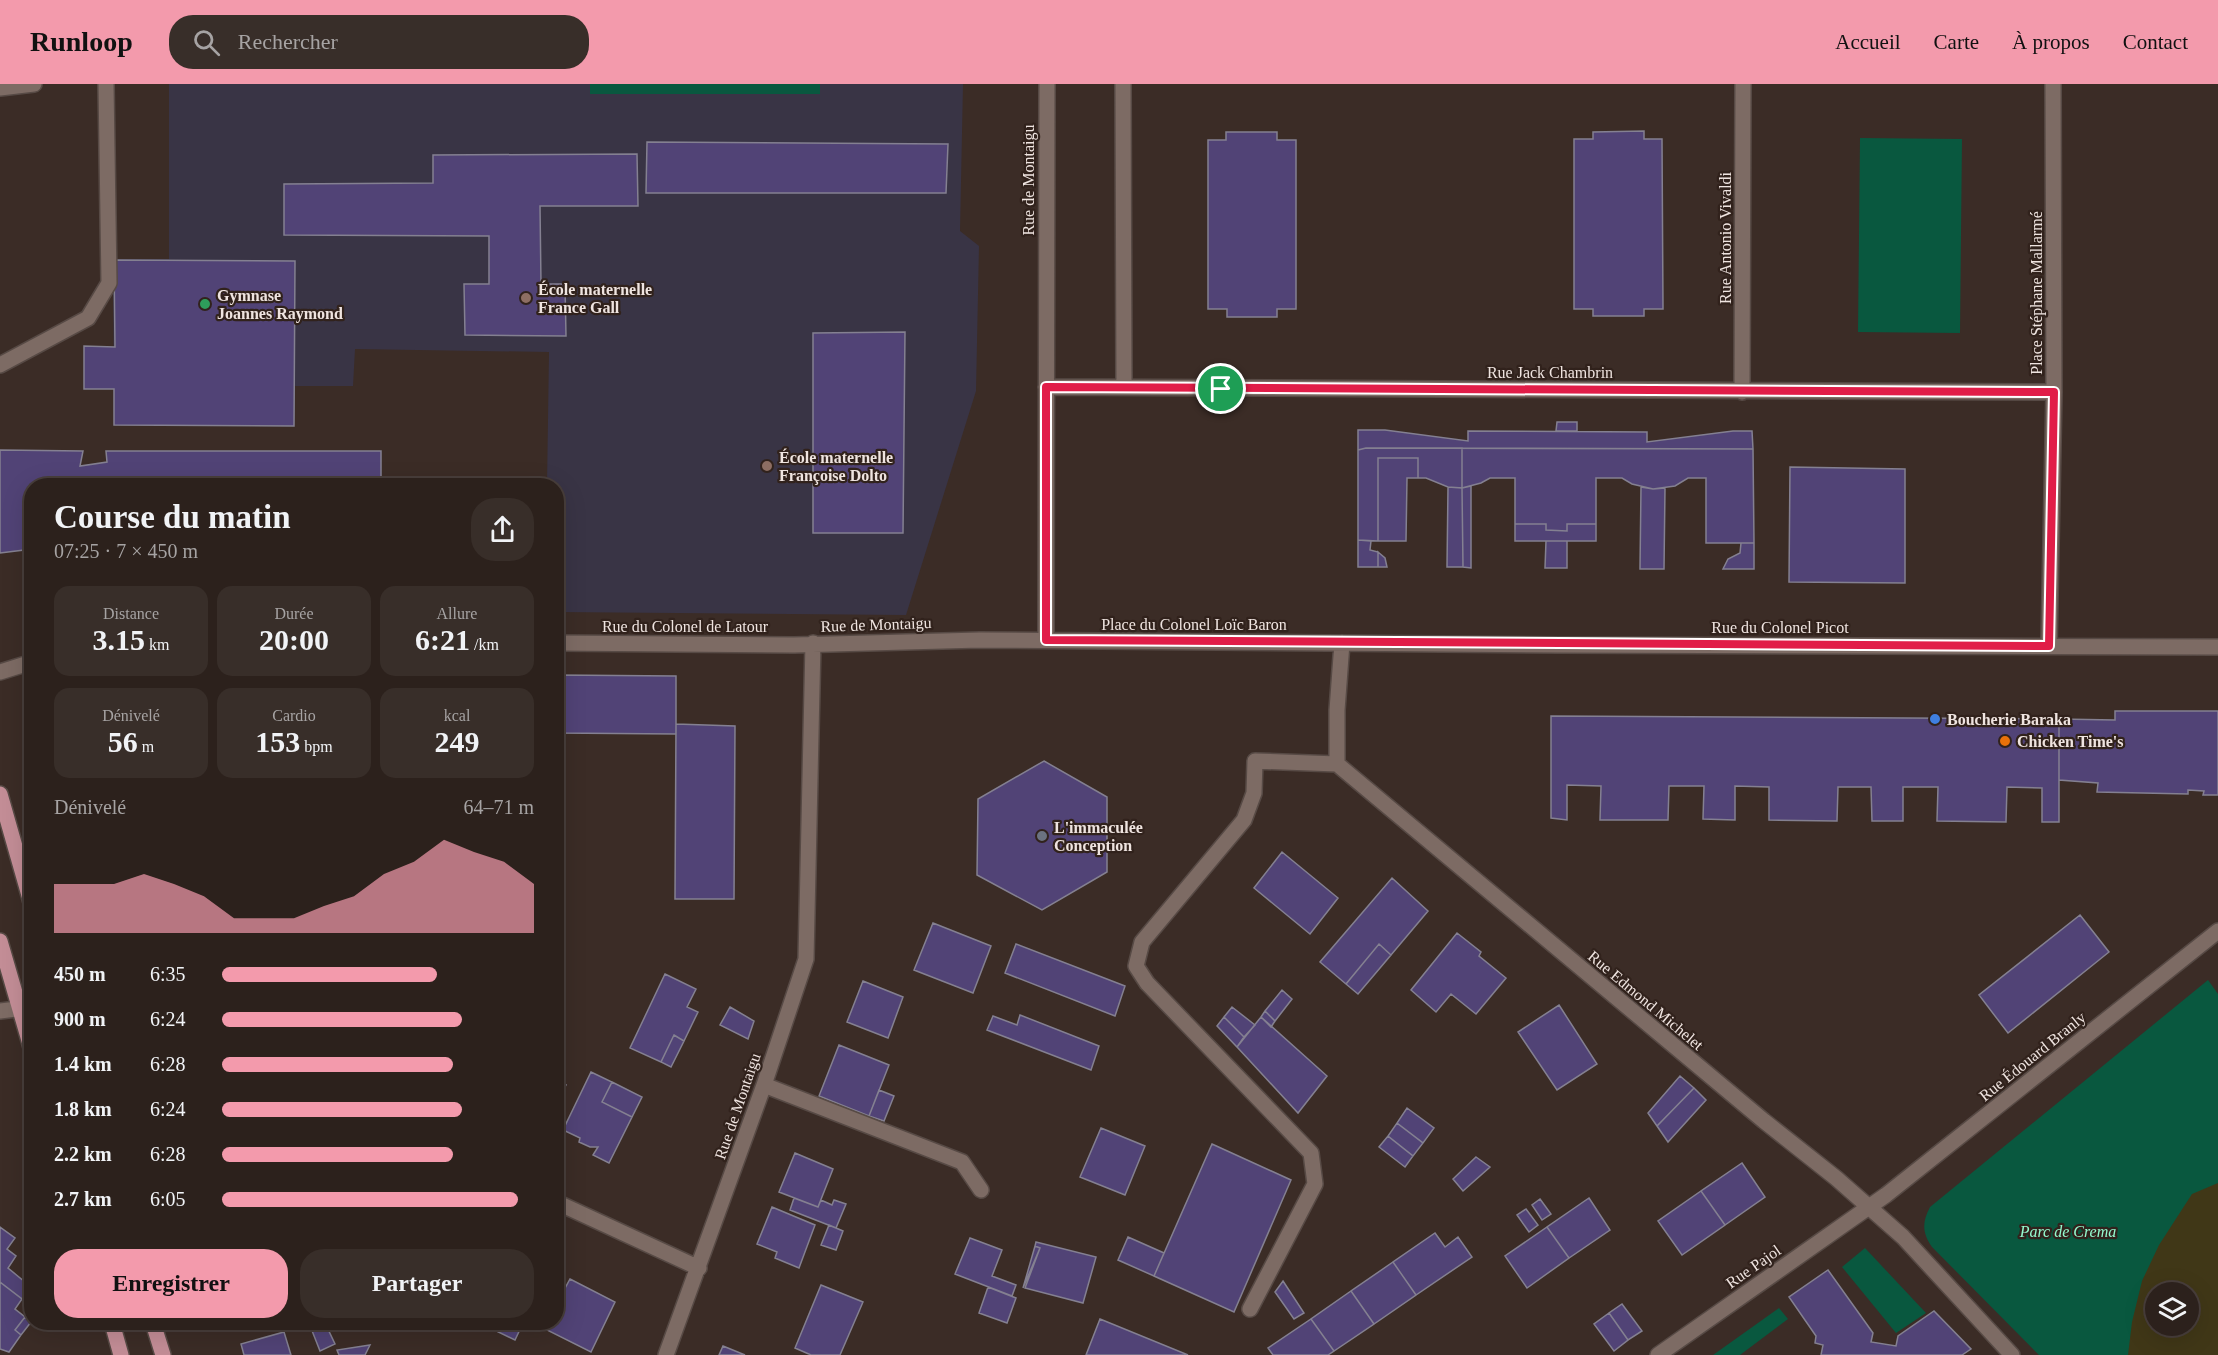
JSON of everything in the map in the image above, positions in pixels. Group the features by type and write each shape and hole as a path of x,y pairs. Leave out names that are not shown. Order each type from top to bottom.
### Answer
{"main road":[{"path":"0,794 24,878"},
{"path":"0,941 24,1005"},
{"path":"114,1330 121,1355"},
{"path":"155,1330 163,1355"}],"street":[{"path":"0,87 34,84"},
{"path":"0,365 87,318 109,283 106,84"},
{"name":"Rue de Montaigu","path":"666,1355 699,1268 806,959 813,643 1046,640 1047,84"},
{"path":"1124,84 1124,387"},
{"name":"Rue Antonio Vivaldi","path":"1742,392 1743,84"},
{"name":"Place Stéphane Mallarmé","path":"2049,646 2054,392 2053,84"},
{"name":"Rue Jack Chambrin","path":"1046,387 2054,392"},
{"name":"Place du Colonel Loïc Baron","path":"1046,640 1342,643"},
{"name":"Rue du Colonel de Latour","path":"564,644 794,645 813,643"},
{"path":"1250,1309 1315,1184 1311,1153 1147,983 1136,966 1142,942 1244,820 1254,793 1255,760 1337,764 1336,710 1342,643"},
{"name":"Rue du Colonel Picot","path":"1342,643 2218,647"},
{"path":"0,672 24,664"},
{"name":"Rue Edmond Michelet","path":"1337,764 1754,1114 1836,1178 1903,1237 2012,1355"},
{"name":"Rue Édouard Branly","path":"1868,1207 1886,1196 2217,935"},
{"path":"0,1011 24,1008"},
{"path":"764,1084 962,1162 981,1190"},
{"path":"564,1206 699,1268"},
{"name":"Rue Pajol","path":"1658,1355 1868,1207"}],"shaded area":[{"path":"169,84 963,84 960,231 979,246 976,391 906,615 564,612 564,478 547,478 549,352 355,349 353,386 294,386 294,426 114,425 113,259 169,259"}],"green space":[{"path":"590,84 820,84 820,94 590,94"},
{"path":"1860,138 1962,139 1960,333 1858,332"},
{"name":"Parc de Crema","path":"2208,980 2218,994 2218,1355 2039,1355 1932,1247 1926,1237 1924,1227 1930,1207"},
{"path":"1865,1248 1926,1313 1896,1333 1842,1267"},
{"path":"1779,1308 1788,1319 1740,1355 1713,1355"}],"sand":[{"path":"2218,1183 2218,1355 2128,1355 2132,1322 2142,1281 2159,1245 2192,1194"}],"building":[{"path":"1644,131 1644,139 1662,139 1663,309 1644,309 1644,316 1593,316 1593,309 1574,309 1574,139 1593,139 1593,132"},
{"path":"1226,132 1277,132 1277,140 1296,140 1296,309 1277,309 1277,317 1227,317 1227,309 1208,309 1208,140 1226,140"},
{"path":"647,142 948,144 946,193 646,193"},
{"path":"637,154 638,206 540,206 541,284 565,284 566,336 465,335 464,284 489,284 489,236 284,235 284,184 433,183 433,155"},
{"name":"Gymnase Joannes Raymond","path":"114,260 295,261 294,426 114,425 114,389 84,389 84,346 115,347"},
{"path":"905,332 903,533 813,533 813,333"},
{"path":"1557,422 1577,422 1577,431 1556,431"},
{"path":"1358,430 1385,430 1468,441 1468,431 1647,432 1647,442 1733,431 1752,431 1753,449 1366,448 1358,450"},
{"path":"1366,448 1462,448 1462,488 1448,487 1426,478 1418,478 1418,458 1378,458 1378,541 1358,540 1358,450"},
{"path":"1462,448 1753,449 1754,543 1706,543 1706,478 1688,478 1675,486 1653,489 1632,484 1622,478 1596,478 1596,524 1567,524 1567,531 1546,530 1546,524 1515,524 1515,478 1490,478 1462,488"},
{"path":"0,450 83,451 80,466 107,462 106,451 381,451 381,478 24,478 24,550 0,553"},
{"path":"1378,458 1418,458 1418,478 1407,478 1406,541 1378,541"},
{"path":"1790,467 1905,469 1905,583 1789,582"},
{"path":"1471,486 1471,568 1463,567 1462,488"},
{"path":"1448,487 1462,488 1463,567 1447,567"},
{"path":"1641,487 1665,488 1664,569 1640,569"},
{"path":"1515,524 1546,524 1546,530 1567,531 1567,524 1596,524 1596,541 1515,541"},
{"path":"1358,540 1371,541 1370,550 1378,552 1378,567 1358,567"},
{"path":"1546,541 1567,541 1567,568 1545,568"},
{"path":"1741,543 1754,543 1754,569 1723,569 1728,559 1740,553"},
{"path":"1378,552 1385,558 1387,567 1378,567"},
{"path":"564,675 676,676 676,734 564,733"},
{"path":"2115,711 2218,711 2218,795 2203,795 2204,791 2188,790 2188,794 2097,792 2098,783 2059,780 2059,719 2115,720"},
{"path":"1551,716 2059,719 2059,822 2042,822 2042,788 2007,787 2006,822 1937,821 1938,787 1903,787 1903,821 1872,821 1871,787 1838,787 1837,821 1769,820 1769,787 1735,786 1735,820 1703,819 1704,786 1669,786 1668,820 1600,820 1601,786 1567,785 1567,820 1551,818"},
{"path":"676,724 735,726 734,899 675,899"},
{"name":"L'immaculée Conception","path":"1044,761 1107,797 1107,872 1042,910 977,875 978,799"},
{"path":"1282,852 1338,898 1310,934 1254,888"},
{"path":"1392,878 1428,911 1391,955 1379,944 1346,984 1320,962"},
{"path":"2080,915 2109,952 2008,1033 1979,995"},
{"path":"933,923 991,946 973,993 914,970"},
{"path":"1457,933 1481,952 1479,956 1506,978 1476,1014 1451,994 1436,1012 1411,990"},
{"path":"1016,944 1125,986 1115,1016 1005,973"},
{"path":"1379,944 1391,955 1358,994 1346,984"},
{"path":"665,974 696,989 687,1007 698,1012 684,1041 674,1035 661,1062 630,1048"},
{"path":"863,981 903,997 888,1038 847,1022"},
{"path":"1282,990 1292,999 1275,1021 1265,1011"},
{"path":"1559,1005 1597,1064 1557,1090 1518,1032"},
{"path":"730,1007 754,1021 748,1039 720,1025"},
{"path":"1232,1007 1255,1025 1244,1037 1224,1017"},
{"path":"1265,1011 1275,1021 1271,1027 1261,1017"},
{"path":"1020,1015 1099,1046 1091,1070 987,1030 993,1016 1017,1025"},
{"path":"1224,1017 1244,1037 1237,1047 1217,1026"},
{"path":"1261,1017 1327,1076 1298,1113 1237,1047"},
{"path":"674,1035 684,1041 671,1067 661,1062"},
{"path":"839,1045 889,1065 869,1116 819,1096"},
{"path":"591,1072 612,1082 602,1102 632,1117 609,1163 593,1155 598,1147 590,1147 579,1142 580,1138 564,1130"},
{"path":"1680,1076 1694,1088 1657,1126 1648,1113"},
{"path":"612,1082 642,1097 632,1117 602,1102"},
{"path":"1694,1088 1706,1100 1668,1142 1657,1126"},
{"path":"879,1090 894,1096 884,1121 869,1116"},
{"path":"1407,1108 1434,1128 1423,1143 1397,1123"},
{"path":"1397,1123 1423,1143 1413,1156 1388,1136"},
{"path":"1101,1128 1145,1146 1125,1195 1080,1177"},
{"path":"1388,1136 1413,1156 1405,1167 1379,1147"},
{"path":"1212,1144 1291,1180 1234,1312 1154,1276"},
{"path":"795,1153 833,1169 818,1207 779,1192"},
{"path":"1476,1157 1490,1167 1463,1191 1453,1179"},
{"path":"1742,1163 1765,1197 1725,1225 1701,1191"},
{"path":"1701,1191 1725,1225 1682,1255 1658,1221"},
{"path":"794,1198 818,1207 821,1200 832,1205 834,1200 846,1204 836,1228 790,1210"},
{"path":"1589,1198 1610,1230 1569,1258 1547,1227"},
{"path":"1540,1199 1551,1214 1542,1220 1532,1205"},
{"path":"772,1207 815,1225 799,1268 775,1258 777,1252 757,1244"},
{"path":"1526,1209 1538,1225 1529,1232 1517,1215"},
{"path":"829,1225 843,1231 836,1250 821,1245"},
{"path":"0,1227 15,1238 7,1249 16,1256 8,1268 24,1281 24,1296 22,1299 0,1282"},
{"path":"1547,1227 1569,1258 1527,1288 1505,1256"},
{"path":"1435,1233 1445,1247 1458,1237 1472,1257 1416,1295 1393,1262"},
{"path":"1128,1237 1164,1253 1154,1276 1118,1260"},
{"path":"970,1238 1002,1250 992,1276 1016,1285 1012,1296 955,1274"},
{"path":"1036,1242 1096,1257 1083,1303 1025,1288 1040,1248 1035,1246"},
{"path":"1035,1246 1040,1248 1023,1288"},
{"path":"1393,1262 1416,1295 1374,1324 1351,1291"},
{"path":"1828,1270 1873,1333 1871,1342 1896,1346 1898,1336 1934,1311 1971,1349 1962,1355 1821,1355 1823,1345 1815,1343 1816,1336 1789,1297"},
{"path":"570,1279 615,1302 591,1352 547,1330 564,1330 564,1290"},
{"path":"1283,1281 1304,1313 1294,1319 1275,1292"},
{"path":"0,1282 22,1299 15,1309 24,1318 15,1330 21,1335 9,1352 0,1349"},
{"path":"821,1285 863,1302 840,1355 811,1355 795,1348"},
{"path":"988,1287 1016,1298 1007,1323 979,1313"},
{"path":"1351,1291 1374,1324 1334,1351 1311,1319"},
{"path":"1622,1304 1642,1331 1628,1340 1609,1313"},
{"path":"1609,1313 1628,1340 1614,1351 1594,1324"},
{"path":"24,1318 25,1330 21,1335 15,1330"},
{"path":"1100,1319 1188,1355 1086,1355"},
{"path":"1311,1319 1334,1351 1328,1355 1273,1355 1268,1348"},
{"path":"312,1330 328,1330 335,1344 320,1351"},
{"path":"494,1330 520,1330 515,1340"},
{"path":"284,1332 291,1355 244,1355 241,1344"},
{"path":"370,1345 365,1355 339,1355 337,1350"},
{"path":"723,1346 745,1355 719,1355"}],"place":[{"name":"École maternelle France Gall","path":"526,298"},
{"name":"Gymnase Joannes Raymond","path":"205,304"},
{"name":"École maternelle Françoise Dolto","path":"767,466"},
{"name":"Boucherie Baraka","path":"1935,719"},
{"name":"Chicken Time's","path":"2005,741"},
{"name":"L'immaculée Conception","path":"1042,836"}],"route":[{"path":"1046,387 1221,389 2054,392 2049,646 1559,645 1046,640 1046,387"}]}
